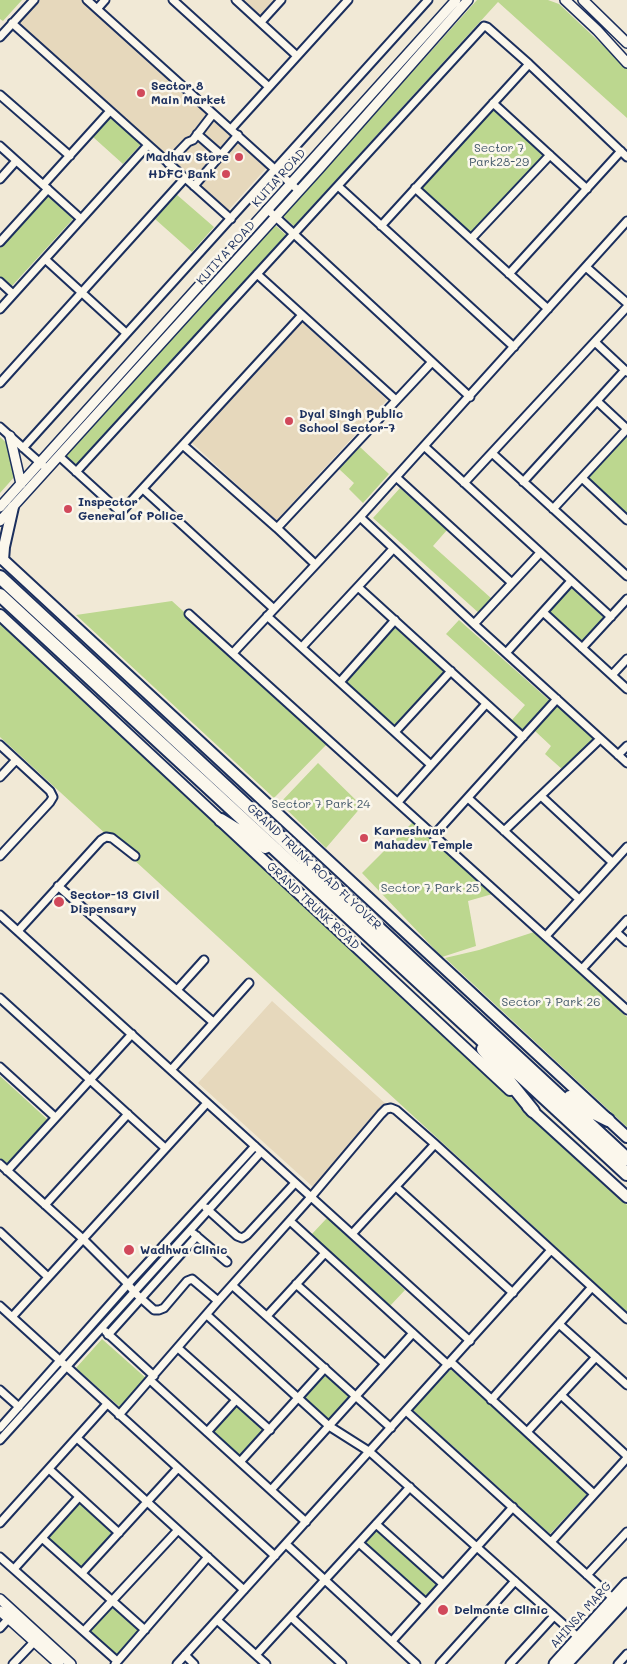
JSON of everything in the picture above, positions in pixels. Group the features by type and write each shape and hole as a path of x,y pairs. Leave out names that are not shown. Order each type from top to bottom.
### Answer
{"highway":[{"name":"GRAND TRUNK ROAD FLYOVER","path":"0,577 627,1159"},
{"name":"GRAND TRUNK ROAD FLYOVER","path":"0,595 289,862"},
{"path":"221,820 289,862"},
{"name":"GRAND TRUNK ROAD","path":"289,862 468,1027"},
{"path":"468,1027 475,1040 533,1111"},
{"path":"468,1027 627,1174"},
{"path":"522,1062 580,1104 608,1120"},
{"name":"AHINSA MARG","path":"555,1664 581,1641 620,1600 627,1584"},
{"name":"AHINSA MARG","path":"566,1664 581,1641"}],"main road":[{"path":"5,508 2,559 627,1137"},
{"name":"GRAND TRUNK ROAD","path":"0,615 627,1197"}],"street":[{"path":"0,37 34,0"},
{"path":"87,0 299,191"},
{"path":"97,9 105,0"},
{"path":"173,0 269,87"},
{"path":"236,0 297,56"},
{"path":"261,22 281,0"},
{"path":"231,129 348,0"},
{"path":"23,448 428,0"},
{"name":"KUTIA ROAD","path":"5,508 21,484 43,466 267,210 456,0"},
{"name":"KUTIYA ROAD","path":"0,521 5,508 43,466 59,456 299,191 468,0"},
{"path":"565,0 627,63"},
{"path":"584,1 627,43"},
{"path":"12,24 231,219"},
{"path":"76,472 484,26 529,64 627,157"},
{"path":"381,226 529,64"},
{"path":"0,95 70,156"},
{"path":"493,103 587,189"},
{"path":"0,242 70,156 110,111"},
{"path":"168,163 214,114"},
{"path":"197,134 221,155"},
{"path":"194,186 238,135"},
{"path":"0,309 148,145"},
{"path":"0,146 81,219"},
{"path":"509,274 621,151"},
{"path":"471,239 550,155"},
{"path":"0,179 16,161"},
{"path":"0,383 185,178"},
{"path":"338,186 514,347"},
{"path":"415,188 548,310"},
{"path":"267,210 470,397"},
{"path":"233,653 360,517 625,226"},
{"path":"45,259 126,334"},
{"path":"586,267 627,303"},
{"path":"257,274 396,400"},
{"path":"0,282 13,294"},
{"path":"464,483 627,307"},
{"path":"59,456 120,511 123,510 184,446 302,315"},
{"path":"523,482 626,371 594,342"},
{"path":"277,528 432,362"},
{"path":"553,509 627,429 597,401"},
{"path":"0,427 43,466"},
{"path":"10,436 21,484"},
{"path":"184,446 315,564"},
{"path":"424,446 611,617"},
{"path":"492,453 627,576"},
{"path":"396,477 512,583"},
{"path":"582,478 627,520"},
{"path":"144,489 274,609"},
{"path":"360,517 393,550 627,763"},
{"path":"302,647 393,550"},
{"path":"474,624 540,553"},
{"path":"506,653 571,581"},
{"path":"358,587 523,737"},
{"path":"582,648 627,599"},
{"path":"543,612 627,689"},
{"path":"189,614 627,1010"},
{"path":"267,616 431,765"},
{"path":"340,682 395,620"},
{"path":"612,676 627,659"},
{"path":"395,732 451,671"},
{"path":"434,835 557,699"},
{"path":"398,802 486,704"},
{"path":"504,831 600,738"},
{"path":"0,745 50,791 53,797 0,856"},
{"path":"618,755 627,746"},
{"path":"0,777 16,760"},
{"path":"541,796 612,862"},
{"path":"468,798 579,899"},
{"path":"18,931 100,840 106,837 112,838 135,856"},
{"path":"546,936 627,847"},
{"path":"58,886 213,1022"},
{"path":"0,915 470,1341"},
{"path":"582,969 627,920"},
{"path":"616,932 627,942"},
{"path":"176,990 204,960"},
{"path":"170,1070 249,983"},
{"path":"0,998 165,1148"},
{"path":"7,1171 132,1034"},
{"path":"0,1067 56,1117"},
{"path":"12,1317 207,1103"},
{"path":"119,1415 311,1198 386,1109 390,1108 396,1110 435,1144 627,1319"},
{"path":"45,1205 128,1114"},
{"path":"352,1234 435,1144"},
{"path":"0,1428 128,1284 202,1204 258,1149"},
{"path":"0,1440 208,1210 258,1149"},
{"path":"0,1164 82,1239 154,1310 164,1308 187,1281 192,1279 218,1301"},
{"path":"202,1204 237,1236 242,1238 247,1235 295,1183"},
{"path":"396,1187 513,1293"},
{"path":"290,1221 594,1494"},
{"path":"190,1230 227,1262"},
{"path":"0,1232 48,1276"},
{"path":"108,1335 197,1236"},
{"path":"177,1664 551,1250"},
{"path":"267,1316 325,1253"},
{"path":"296,1284 385,1364"},
{"path":"233,1286 392,1428"},
{"path":"491,1400 592,1287"},
{"path":"0,1306 275,1556"},
{"path":"207,1315 329,1426 370,1452 581,1641"},
{"path":"559,1324 627,1385"},
{"path":"101,1328 207,1432 306,1522"},
{"path":"271,1490 413,1333"},
{"path":"178,1348 270,1430"},
{"path":"527,1432 596,1357"},
{"path":"240,1462 325,1368"},
{"path":"0,1390 18,1407"},
{"path":"551,1542 627,1457 561,1396"},
{"path":"207,1432 236,1400"},
{"path":"0,1523 107,1404"},
{"path":"406,1411 587,1575 620,1600"},
{"path":"77,1438 244,1590"},
{"path":"82,1573 178,1468"},
{"path":"49,1469 119,1533"},
{"path":"256,1655 410,1487"},
{"path":"14,1570 79,1497"},
{"path":"392,1641 512,1507"},
{"path":"376,1524 443,1584"},
{"path":"84,1631 178,1530"},
{"path":"587,1575 627,1532"},
{"path":"42,1538 145,1630"},
{"path":"359,1543 426,1603"},
{"path":"286,1544 416,1664"},
{"path":"0,1557 84,1631 116,1662 208,1557"},
{"path":"440,1664 515,1581"},
{"path":"0,1599 34,1642 59,1664"},
{"path":"0,1611 12,1616 71,1664"},
{"path":"0,1628 12,1616"},
{"path":"291,1616 342,1664"},
{"path":"510,1664 554,1616"},
{"path":"217,1620 266,1664"},
{"path":"16,1663 34,1642"},
{"path":"618,1664 627,1654"},
{"path":"185,1655 194,1664"}],"shaded area":[{"name":"Sector 8 Main Market","path":"36,0 82,0 270,164 225,214 16,23"},
{"path":"243,0 274,0 260,16"},
{"name":"Dyal Singh Public School Sector-7","path":"302,322 387,400 276,521 191,442"},
{"path":"272,1001 387,1105 313,1187 198,1083"}],"green space":[{"path":"0,0 22,0 3,21 0,19"},
{"path":"477,0 548,0 559,4 627,68 627,118 498,2 294,226 283,216"},
{"name":"Sector 7 Park28-29","path":"496,104 550,155 471,234 422,188"},
{"path":"111,117 141,144 123,164 93,137"},
{"path":"176,194 214,227 192,252 155,219"},
{"path":"48,195 73,219 11,287 0,277 0,248"},
{"path":"275,225 286,235 77,465 66,456"},
{"path":"627,435 627,515 587,479"},
{"path":"0,437 10,446 16,475 0,493"},
{"path":"360,447 389,474 363,503 349,489 354,483 339,469"},
{"path":"400,488 447,530 433,546 492,599 480,614 373,518"},
{"path":"571,587 604,618 581,642 548,611"},
{"path":"172,601 328,743 274,798 76,615"},
{"path":"459,620 550,701 523,731 512,720 525,705 446,634"},
{"path":"0,623 627,1205 627,1312 0,737"},
{"path":"394,627 444,671 395,726 345,681"},
{"path":"558,704 596,739 563,770 545,754 551,746 535,731"},
{"name":"Sector 7 Park 24","path":"318,763 362,806 326,848 280,803"},
{"name":"Sector 7 Park 25","path":"414,821 496,893 468,901 476,946 442,957 362,873"},
{"name":"Sector 7 Park 26","path":"534,932 627,1017 627,1127 445,958 479,950"},
{"path":"0,1076 48,1120 7,1164 0,1158"},
{"path":"327,1218 405,1290 389,1307 311,1235"},
{"path":"102,1339 147,1379 121,1408 76,1368"},
{"path":"451,1369 588,1493 550,1534 413,1410"},
{"path":"324,1373 349,1396 328,1420 303,1397"},
{"path":"236,1405 264,1430 239,1457 211,1432"},
{"path":"80,1503 112,1533 80,1568 48,1538"},
{"path":"378,1529 439,1584 426,1599 365,1544"},
{"path":"112,1606 139,1631 117,1656 90,1631"}],"place":[{"name":"Sector 8 Main Market","path":"141,93"},
{"name":"Madhav Store","path":"239,157"},
{"name":"HDFC Bank","path":"226,174"},
{"name":"Dyal Singh Public School Sector-7","path":"289,421"},
{"name":"Inspector General of Police","path":"68,509"},
{"name":"Karneshwar Mahadev Temple","path":"364,838"},
{"name":"Sector-13 Civil Dispensary","path":"59,902"},
{"name":"Wadhwa Clinic","path":"129,1250"},
{"name":"Delmonte Clinic","path":"443,1610"}]}
